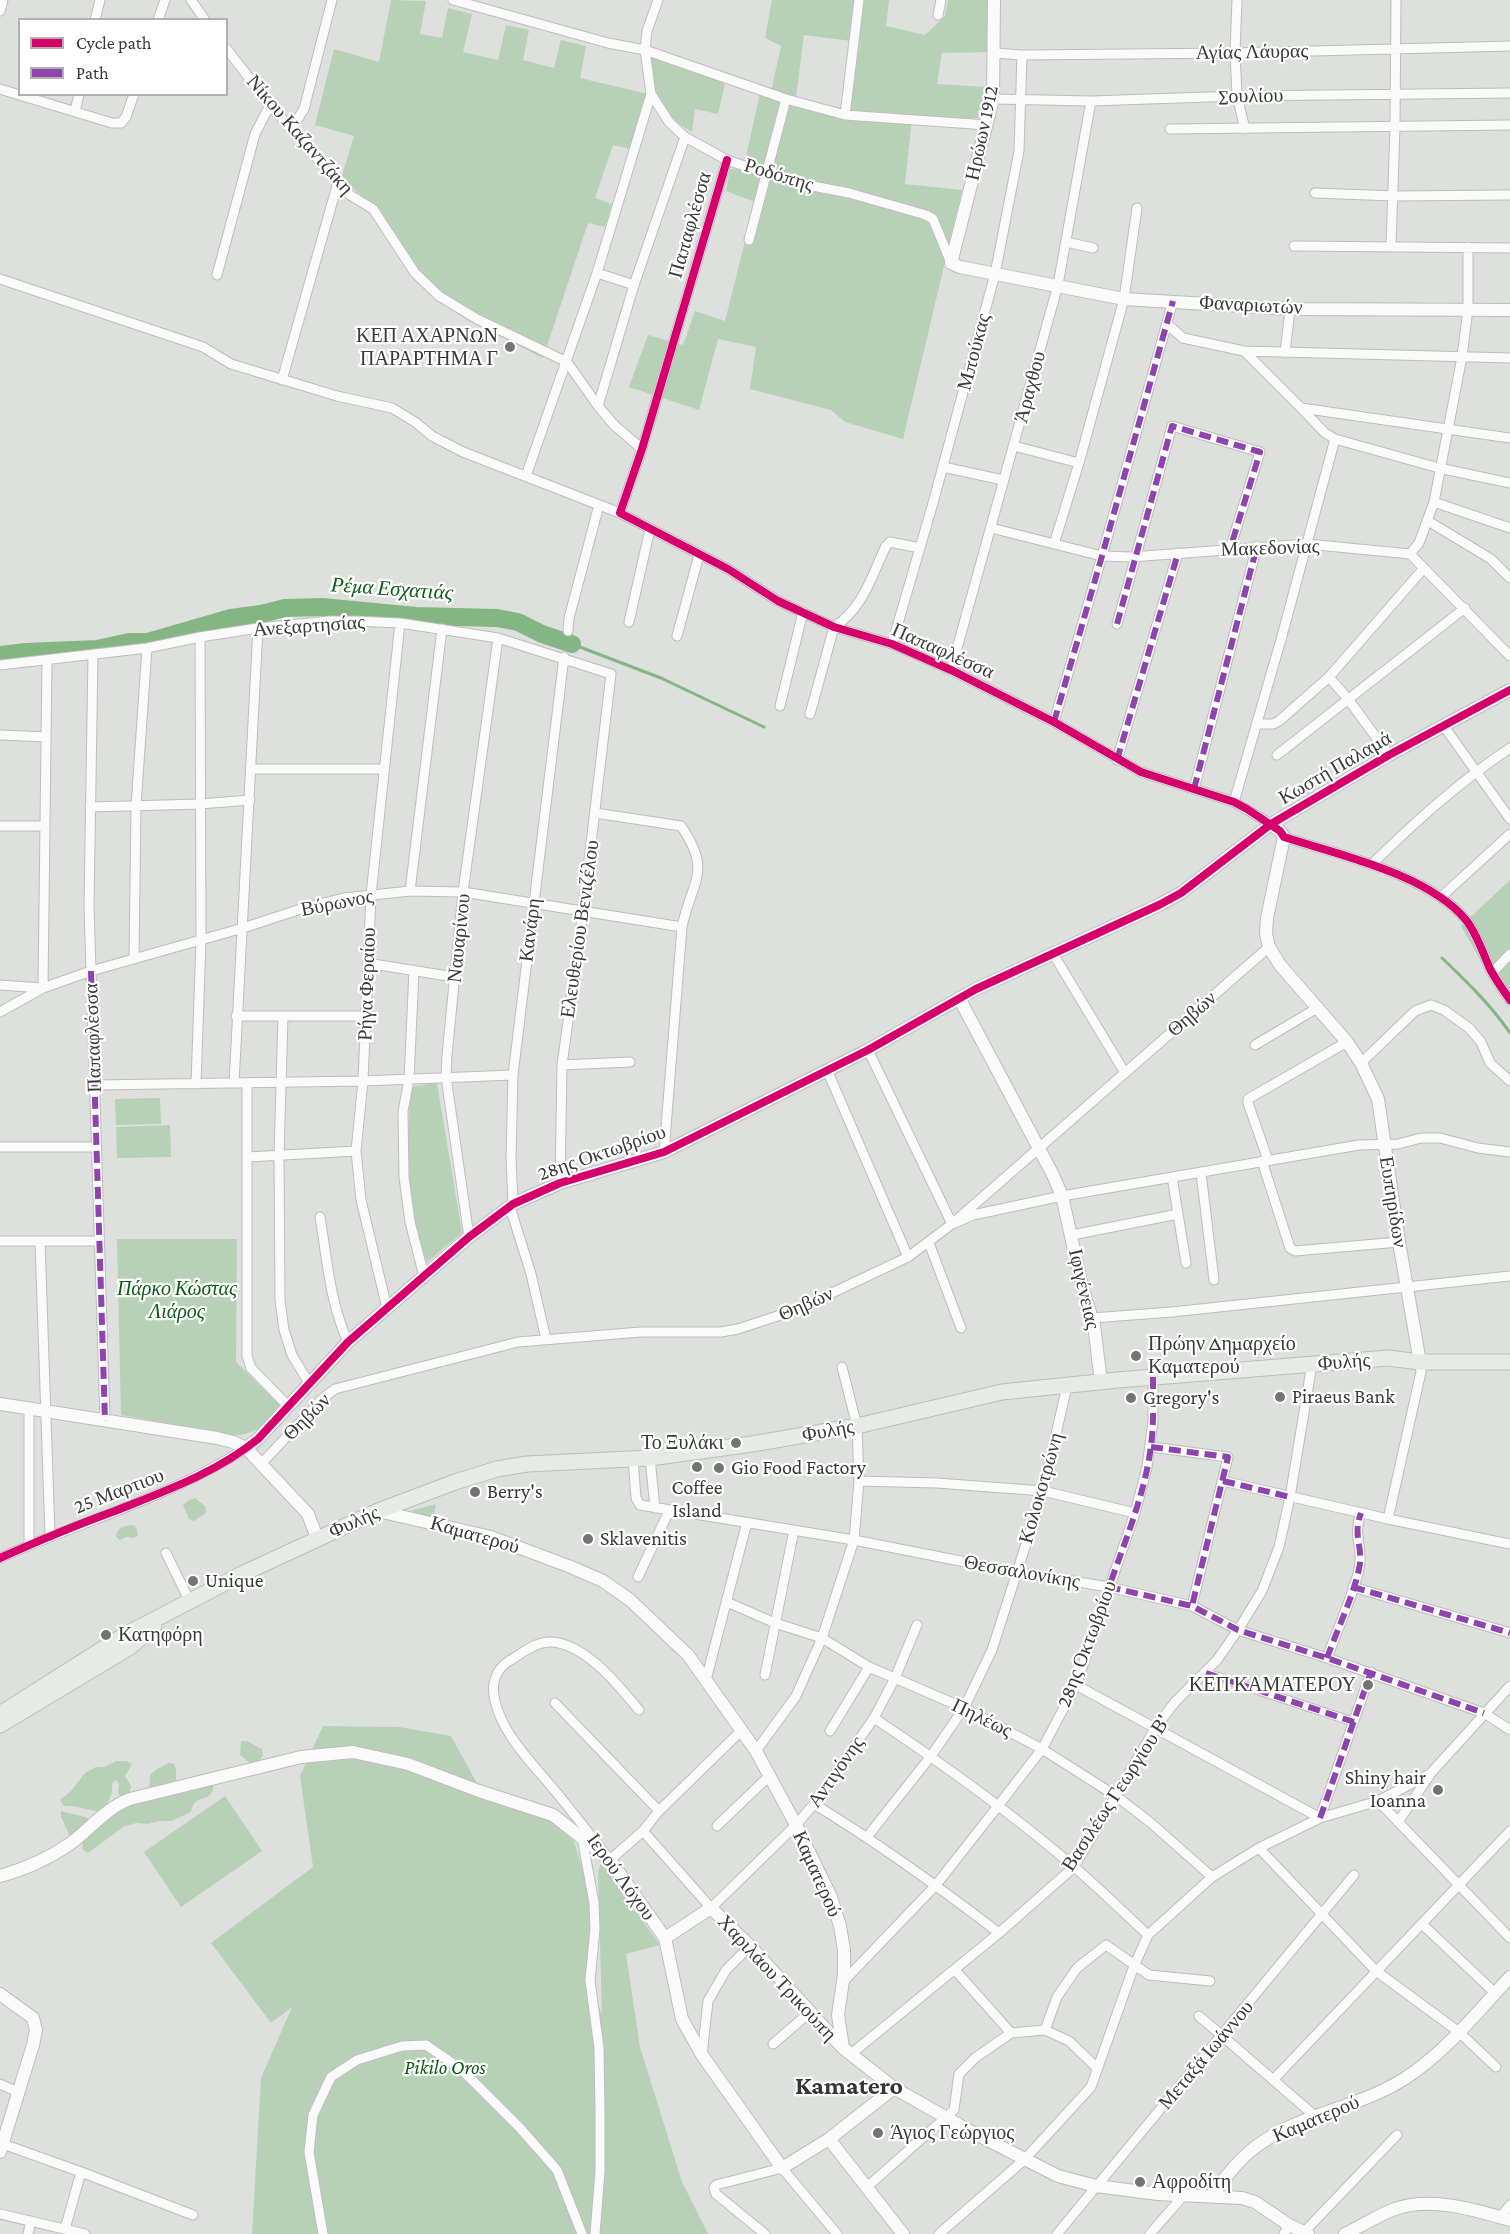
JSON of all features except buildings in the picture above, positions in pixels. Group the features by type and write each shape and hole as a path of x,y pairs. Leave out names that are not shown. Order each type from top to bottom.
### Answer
{"main road":[{"name":"Φυλής","path":"2,1712 123,1636 317,1538 378,1511 455,1482 498,1469 527,1464 650,1458 752,1444 857,1426 1002,1392 1388,1358 1420,1362 1510,1362"},
{"name":"Φυλής","path":"0,1725 130,1647 173,1610"}],"street":[{"path":"0,11 3,0"},
{"path":"96,18 100,0"},
{"path":"159,18 165,0"},
{"path":"191,0 204,18"},
{"path":"291,129 304,109 332,0"},
{"path":"453,0 608,43 645,50 786,99 845,115 987,125"},
{"name":"Ροδόπης","path":"658,0 647,31 645,50 651,94 669,122 685,137 727,159 805,186 849,193 926,215 933,219 951,263"},
{"path":"845,115 859,0"},
{"path":"938,15 941,0"},
{"name":"Ηρώων 1912","path":"951,263 993,99 994,0"},
{"path":"1237,0 1235,53 1237,96 1245,129"},
{"path":"1391,246 1394,196 1396,0"},
{"name":"Αγίας Λάυρας","path":"994,53 1022,55 1235,53 1510,46"},
{"name":"Νίκου Καζαντζάκη","path":"228,51 270,105 338,182 350,195 373,209 414,273 439,296 477,319 567,362 614,425 642,449"},
{"name":"Μπούκας","path":"892,644 995,274 1019,152 1022,55"},
{"path":"0,89 18,93"},
{"name":"Σουλίου","path":"993,99 1091,101 1237,96 1510,93"},
{"path":"526,476 597,273 651,94"},
{"path":"75,111 79,96"},
{"path":"44,98 75,111 112,123 121,123 126,117 133,96"},
{"path":"749,240 786,99"},
{"name":"Άραχθου","path":"951,670 1058,285 1091,101"},
{"path":"217,275 255,134 270,105"},
{"path":"1170,129 1510,125"},
{"path":"598,405 634,285 685,137"},
{"name":"Παπαφλέσσα","path":"727,159 642,449 620,513 728,569 778,601 834,627 892,644 951,670 1054,722 1141,772 1234,802 1271,824 1284,837 1371,865 1411,881 1441,897 1466,921 1492,972 1510,1000"},
{"path":"282,380 338,182"},
{"path":"1315,194 1510,195"},
{"path":"1054,544 1124,299 1137,208"},
{"path":"1066,242 1093,248"},
{"path":"1294,246 1510,248"},
{"path":"1468,247 1468,309 1462,357 1434,502 1419,543 1410,554 1510,656"},
{"path":"951,263 995,274"},
{"path":"597,273 634,285"},
{"name":"Φαναριωτών","path":"995,274 1124,299 1290,309 1510,310"},
{"path":"0,279 203,347 231,364 338,396 392,408 432,436 463,452 620,513"},
{"path":"1054,722 1173,301"},
{"path":"1285,352 1290,309"},
{"path":"1167,324 1183,338 1244,351 1510,358"},
{"path":"1244,351 1325,433 1335,439 1439,468 1510,483"},
{"path":"1301,408 1510,438"},
{"path":"1117,624 1172,426 1260,452 1230,549"},
{"path":"1234,802 1335,439"},
{"path":"1014,446 1079,463"},
{"path":"943,467 1003,480"},
{"path":"1434,502 1510,528"},
{"path":"568,632 569,618 599,504"},
{"path":"1428,521 1491,559 1510,578"},
{"name":"Μακεδονίας","path":"991,528 1102,556 1136,557 1307,544 1410,554"},
{"path":"629,622 650,529"},
{"path":"810,714 834,627 848,618 858,605 886,546 890,542 920,549"},
{"path":"1194,789 1257,546"},
{"path":"1118,760 1178,553"},
{"path":"677,636 699,555"},
{"path":"1256,724 1273,724 1279,721 1329,677 1424,568"},
{"path":"1277,755 1465,608"},
{"path":"780,706 803,612"},
{"name":"Ανεξαρτησίας","path":"0,665 147,648 258,628 330,621 400,623 498,638 609,671 612,677"},
{"name":"Ρήγα Φεραίου","path":"387,1308 361,1200 356,1151 363,1081 371,895 400,623"},
{"path":"234,1083 258,628"},
{"path":"410,891 442,629"},
{"path":"196,1084 201,941 200,637"},
{"name":"Ναυαρίνου","path":"469,1237 446,1077 463,892 498,638"},
{"path":"134,959 136,806 147,648"},
{"name":"Παπαφλέσσα","path":"93,654 89,906 105,1421"},
{"name":"Κανάρη","path":"546,1339 512,1206 513,1075 564,657"},
{"path":"0,1012 44,988 47,660"},
{"name":"Ελευθερίου Βενιζέλου","path":"560,1183 562,1065 612,677"},
{"path":"1329,677 1389,755"},
{"name":"Κωστή Παλαμά","path":"959,998 1052,952 1141,914 1181,893 1271,824 1389,755 1510,690"},
{"path":"1443,725 1474,772 1510,819"},
{"path":"0,735 46,737"},
{"path":"1371,865 1474,772 1510,748"},
{"path":"252,769 383,769"},
{"path":"90,807 200,804 250,800"},
{"path":"595,813 681,826 694,848 698,874 696,888 685,913 682,927 664,1152"},
{"path":"0,826 45,826"},
{"path":"1441,897 1510,834"},
{"path":"1269,947 1266,934 1267,918 1284,837"},
{"name":"Βύρωνος","path":"0,985 44,988 92,971 201,941 307,907 371,895 410,891 463,892 682,927"},
{"name":"Ευπηρίδων","path":"1269,947 1280,965 1319,1007 1347,1042 1361,1063 1378,1099 1399,1242 1420,1362"},
{"name":"Θηβών","path":"261,1464 322,1399 335,1389 518,1342 641,1332 721,1332 738,1329 796,1310 908,1257 952,1224 1269,947"},
{"path":"1052,952 1125,1073"},
{"path":"1492,972 1510,954"},
{"path":"367,963 454,977"},
{"path":"414,970 409,1080 404,1111 404,1177 410,1222 424,1276"},
{"path":"959,998 1038,1148"},
{"name":"28ης Οκτωβρίου","path":"246,1448 348,1342 469,1237 512,1206 560,1183 664,1152 868,1050 959,998"},
{"path":"1361,1063 1415,1011 1431,1005 1444,1010 1469,1028 1481,1042 1490,1063 1510,1081"},
{"path":"1255,1045 1319,1007"},
{"path":"236,1016 366,1016"},
{"path":"283,1016 279,1156 280,1300 284,1330 292,1355 309,1383"},
{"path":"1347,1042 1248,1099 1248,1103 1290,1248 1295,1251 1399,1242"},
{"path":"868,1050 952,1224 973,1215 1062,1196 1265,1161 1384,1143 1398,1144 1421,1138 1440,1138 1478,1148 1510,1152"},
{"path":"562,1065 630,1062"},
{"path":"827,1070 908,1257"},
{"path":"95,1085 409,1080 513,1075"},
{"path":"247,1083 247,1356 251,1368 288,1406"},
{"path":"0,1147 96,1147"},
{"name":"Ιφιγένειας","path":"1038,1148 1062,1196 1083,1290 1092,1318 1101,1382"},
{"path":"248,1157 356,1151"},
{"path":"1201,1173 1214,1280"},
{"path":"1172,1177 1186,1263"},
{"path":"1072,1235 1178,1214"},
{"path":"320,1217 332,1288 341,1326 348,1342"},
{"path":"0,1241 99,1241"},
{"path":"40,1242 50,1535"},
{"path":"929,1243 961,1328"},
{"path":"1092,1318 1510,1276"},
{"path":"1388,1519 1421,1372 1420,1362"},
{"name":"Βασιλέως Γεωργίου Β'","path":"847,2051 955,1970 1074,1867 1156,1727 1175,1702 1206,1673 1238,1630 1262,1591 1279,1547 1290,1497 1312,1364"},
{"path":"756,1751 796,1696 822,1638 854,1540 859,1482 857,1426 842,1367"},
{"name":"28ης Οκτωβρίου","path":"843,1982 936,1885 998,1806 1042,1749 1076,1685 1135,1513 1151,1447 1153,1377"},
{"name":"Κολοκοτρώνη","path":"867,1836 931,1756 964,1708 992,1650 1043,1491 1067,1386"},
{"path":"0,1404 217,1438 246,1448 308,1515 317,1538"},
{"path":"29,1408 29,1545"},
{"path":"1151,1447 1228,1457 1192,1606"},
{"name":"25 Μαρτιου","path":"0,1558 50,1535 176,1487 209,1471 246,1448"},
{"path":"650,1458 655,1508"},
{"name":"Θεσσαλονίκης","path":"633,1459 637,1501 640,1505 854,1540 1016,1572 1109,1587 1192,1606 1238,1630 1371,1672 1484,1713 1510,1730"},
{"path":"1223,1481 1360,1513 1510,1544"},
{"path":"859,1482 937,1483 1043,1491 1135,1513"},
{"name":"Καματερού","path":"378,1511 491,1537 603,1581 623,1594 688,1655 756,1751 831,1897 840,1926 844,1950 843,1982 838,2015 847,2051"},
{"path":"638,1577 669,1511"},
{"path":"1327,1658 1353,1587 1360,1560 1356,1529 1360,1513"},
{"path":"706,1680 747,1522"},
{"path":"765,1675 794,1530"},
{"path":"166,1553 190,1602"},
{"path":"1353,1587 1510,1633"},
{"name":"Πηλέως","path":"727,1602 775,1623 822,1638 870,1667 964,1708 1042,1749 1116,1796 1151,1823 1212,1877"},
{"name":"Αντιγόνης","path":"665,1938 711,1908 796,1825 814,1804 874,1718 895,1678 917,1625"},
{"name":"Ιερού Λόχου","path":"639,1710 605,1670 579,1652 562,1644 549,1642 535,1645 501,1666 493,1682 495,1701 503,1723 520,1748 610,1860 665,1938 682,2019 702,2055 782,2168 837,2234"},
{"path":"830,1731 870,1667"},
{"path":"1320,1818 1371,1672"},
{"path":"1206,1673 1353,1722"},
{"path":"1076,1685 1320,1818"},
{"path":"1398,1821 1430,1774 1510,1686"},
{"path":"555,1703 659,1811"},
{"path":"874,1718 931,1756 998,1806 1074,1867 1148,1935"},
{"path":"0,1876 27,1868 62,1848 110,1809 125,1801 301,1757 341,1752 365,1754 400,1762 553,1815 610,1860 643,1831 659,1811 742,1730"},
{"path":"939,2234 1024,2160 1091,2087 1134,1966 1148,1935 1212,1877 1259,1848 1320,1818 1378,1802 1430,1774"},
{"path":"717,1827 769,1776"},
{"path":"1378,1802 1510,1938"},
{"path":"814,1804 867,1836 999,1933"},
{"path":"643,1831 711,1908"},
{"path":"1273,2080 1510,1831"},
{"path":"582,1837 594,1903 595,1929 590,1980 599,2048 600,2171 595,2234"},
{"path":"1259,1848 1321,1916 1376,1971 1459,2032 1496,2067"},
{"name":"Μεταξά Ιωάννου","path":"1057,2234 1354,1875"},
{"name":"Χαριλάου Τρικούπη","path":"711,1908 750,1946 847,2051"},
{"path":"1422,1924 1495,1993"},
{"path":"1046,2030 1057,1997 1077,1968 1107,1945 1149,1975 1210,1981"},
{"path":"702,2055 708,2001 726,1970 750,1946"},
{"path":"955,1970 1011,2033"},
{"name":"Καματερού","path":"1211,2196 1254,2148 1277,2134 1315,2116 1377,2094 1404,2079 1459,2032 1510,1977"},
{"path":"0,1994 33,2018 36,2030 1,2147 81,2172 193,2215"},
{"path":"773,2044 810,2012"},
{"path":"1199,2016 1315,2116"},
{"path":"867,2187 954,2110 959,2074 975,2058 1011,2033 1046,2030 1068,2041 1097,2068"},
{"path":"323,2234 309,2152 313,2115 331,2077 357,2060 402,2046 426,2045 462,2070 520,2128 557,2170 582,2234"},
{"path":"847,2051 894,2088 1024,2160 1066,2180 1096,2186 1183,2196 1248,2200 1286,2230 1306,2233 1397,2134"},
{"path":"0,2084 18,2092"},
{"path":"765,2234 716,2194 714,2188 719,2184 782,2168 829,2139 894,2088"},
{"path":"829,2139 903,2234"},
{"path":"65,2229 81,2172"},
{"path":"1150,2234 1183,2196"},
{"path":"1345,2234 1385,2213 1415,2205 1445,2205 1505,2218 1510,2205"},
{"path":"0,2214 85,2234"},
{"path":"28,2234 31,2221"}],"green space":[{"path":"391,0 426,1 420,34 442,38 448,8 472,14 463,52 498,60 506,25 529,30 523,60 554,68 561,40 586,46 580,78 648,94 631,149 613,145 595,198 612,204 605,227 588,223 543,358 468,320 432,295 372,214 359,205 360,194 341,179 354,136 315,125 334,49 379,62"},
{"path":"772,0 889,0 886,26 925,35 945,16 948,0 989,0 988,52 942,53 937,84 989,87 984,118 912,118 905,184 962,190 903,439 845,422 831,410 750,389 756,347 718,339 699,410 629,387 648,335 683,345 695,311 725,321 755,202 726,191 730,169 743,170 760,93 770,96 781,46 765,38","holes":["804,35 860,42 846,120 795,104"]},
{"path":"649,54 725,83 718,114 695,109 692,132 671,117 659,99"},
{"path":"1510,880 1510,988 1501,996 1461,926"},
{"path":"437,1083 462,1233 427,1262 411,1197 410,1087"},
{"path":"160,1098 161,1124 116,1125 115,1099"},
{"path":"170,1125 171,1157 117,1158 116,1127"},
{"name":"Πάρκο Κώστας Λιάρος","path":"117,1239 237,1239 236,1362 281,1406 260,1428 240,1435 231,1435 121,1415"},
{"path":"195,1498 205,1506 206,1513 194,1521 189,1519 183,1505"},
{"path":"436,1504 433,1519 416,1515 415,1512 410,1511"},
{"path":"134,1525 138,1536 120,1540 116,1537 120,1529"},
{"name":"Pikilo Oros","path":"323,1726 399,1727 451,1736 485,1798 556,1822 574,1841 588,1889 591,1919 588,1988 602,2013 598,1873 601,1862 660,1945 626,1954 640,2047 682,2182 708,2234 252,2234 261,2078 292,2007 271,2023 211,1943 313,1867 300,1776"},
{"path":"241,1741 247,1741 262,1749 263,1755 260,1761 251,1764 240,1755"},
{"path":"116,1761 126,1761 132,1764 125,1776 131,1786 130,1792 121,1798 118,1792 119,1784 116,1780 112,1784 109,1800 98,1812 64,1806 60,1800 71,1791 85,1773"},
{"path":"169,1763 174,1764 176,1768 176,1782 149,1788 150,1775"},
{"path":"214,1783 213,1790 208,1797 196,1801 191,1812 171,1821 136,1823 123,1827 88,1853 82,1849 87,1833 123,1806"},
{"path":"225,1796 262,1851 181,1907 144,1852"},
{"path":"61,1811 90,1820 70,1836 61,1817"}],"waterway":[{"name":"Ρέμα Εσχατιάς","path":"0,655 97,649 129,642 148,642 231,618 285,608 322,607 416,616 497,618 518,622 542,634 572,644"},
{"name":"Ρέμα Εσχατιάς","path":"572,644 661,678 764,727"},
{"name":"Ρέμα Εσχατιάς","path":"1442,958 1469,984 1510,1033"}],"marked path":[{"path":"1054,722 1173,301"},
{"path":"1117,624 1172,426 1260,452 1230,549"},
{"path":"1194,789 1257,546"},
{"path":"1117,760 1178,553"},
{"path":"91,971 105,1421"},
{"path":"1153,1377 1153,1429 1148,1464 1134,1517 1109,1587 1192,1606 1238,1630 1327,1658 1484,1713"},
{"path":"1151,1447 1228,1457 1192,1606"},
{"path":"1223,1481 1290,1497"},
{"path":"1327,1658 1359,1569 1358,1529 1361,1513"},
{"path":"1353,1587 1510,1633"},
{"path":"1320,1818 1371,1672"},
{"path":"1206,1673 1354,1722"}],"cycle path":[{"path":"727,160 642,449 620,513 728,569 778,601 834,627 892,644 951,670 1054,722 1141,772 1234,802 1280,831 1284,837 1381,868 1429,890 1450,904 1470,925 1490,969 1510,1000"},
{"path":"0,1558 171,1488 225,1462 242,1451 258,1439 348,1342 469,1237 513,1204 560,1183 664,1152 868,1050 976,989 1159,905 1181,893 1271,824 1389,755 1510,690"}],"place":[{"name":"ΚΕΠ ΑΧΑΡΝΩΝ ΠΑΡΑΡΤΗΜΑ Γ","path":"510,347"},
{"name":"Πρώην Δημαρχείο Καματερού","path":"1136,1356"},
{"name":"Piraeus Bank","path":"1280,1397"},
{"name":"Gregory's","path":"1131,1398"},
{"name":"Το Ξυλάκι","path":"736,1443"},
{"name":"Coffee Island","path":"697,1467"},
{"name":"Gio Food Factory","path":"719,1468"},
{"name":"Berry's","path":"475,1492"},
{"name":"Sklavenitis","path":"588,1539"},
{"name":"Unique","path":"193,1581"},
{"name":"Κατηφόρη","path":"106,1635"},
{"name":"ΚΕΠ ΚΑΜΑΤΕΡΟΥ","path":"1368,1685"},
{"name":"Shiny hair Ioanna","path":"1438,1790"},
{"name":"Άγιος Γεώργιος","path":"878,2133"},
{"name":"Αφροδίτη","path":"1140,2182"}],"district":[{"name":"Kamatero","path":"849,2086"}]}
